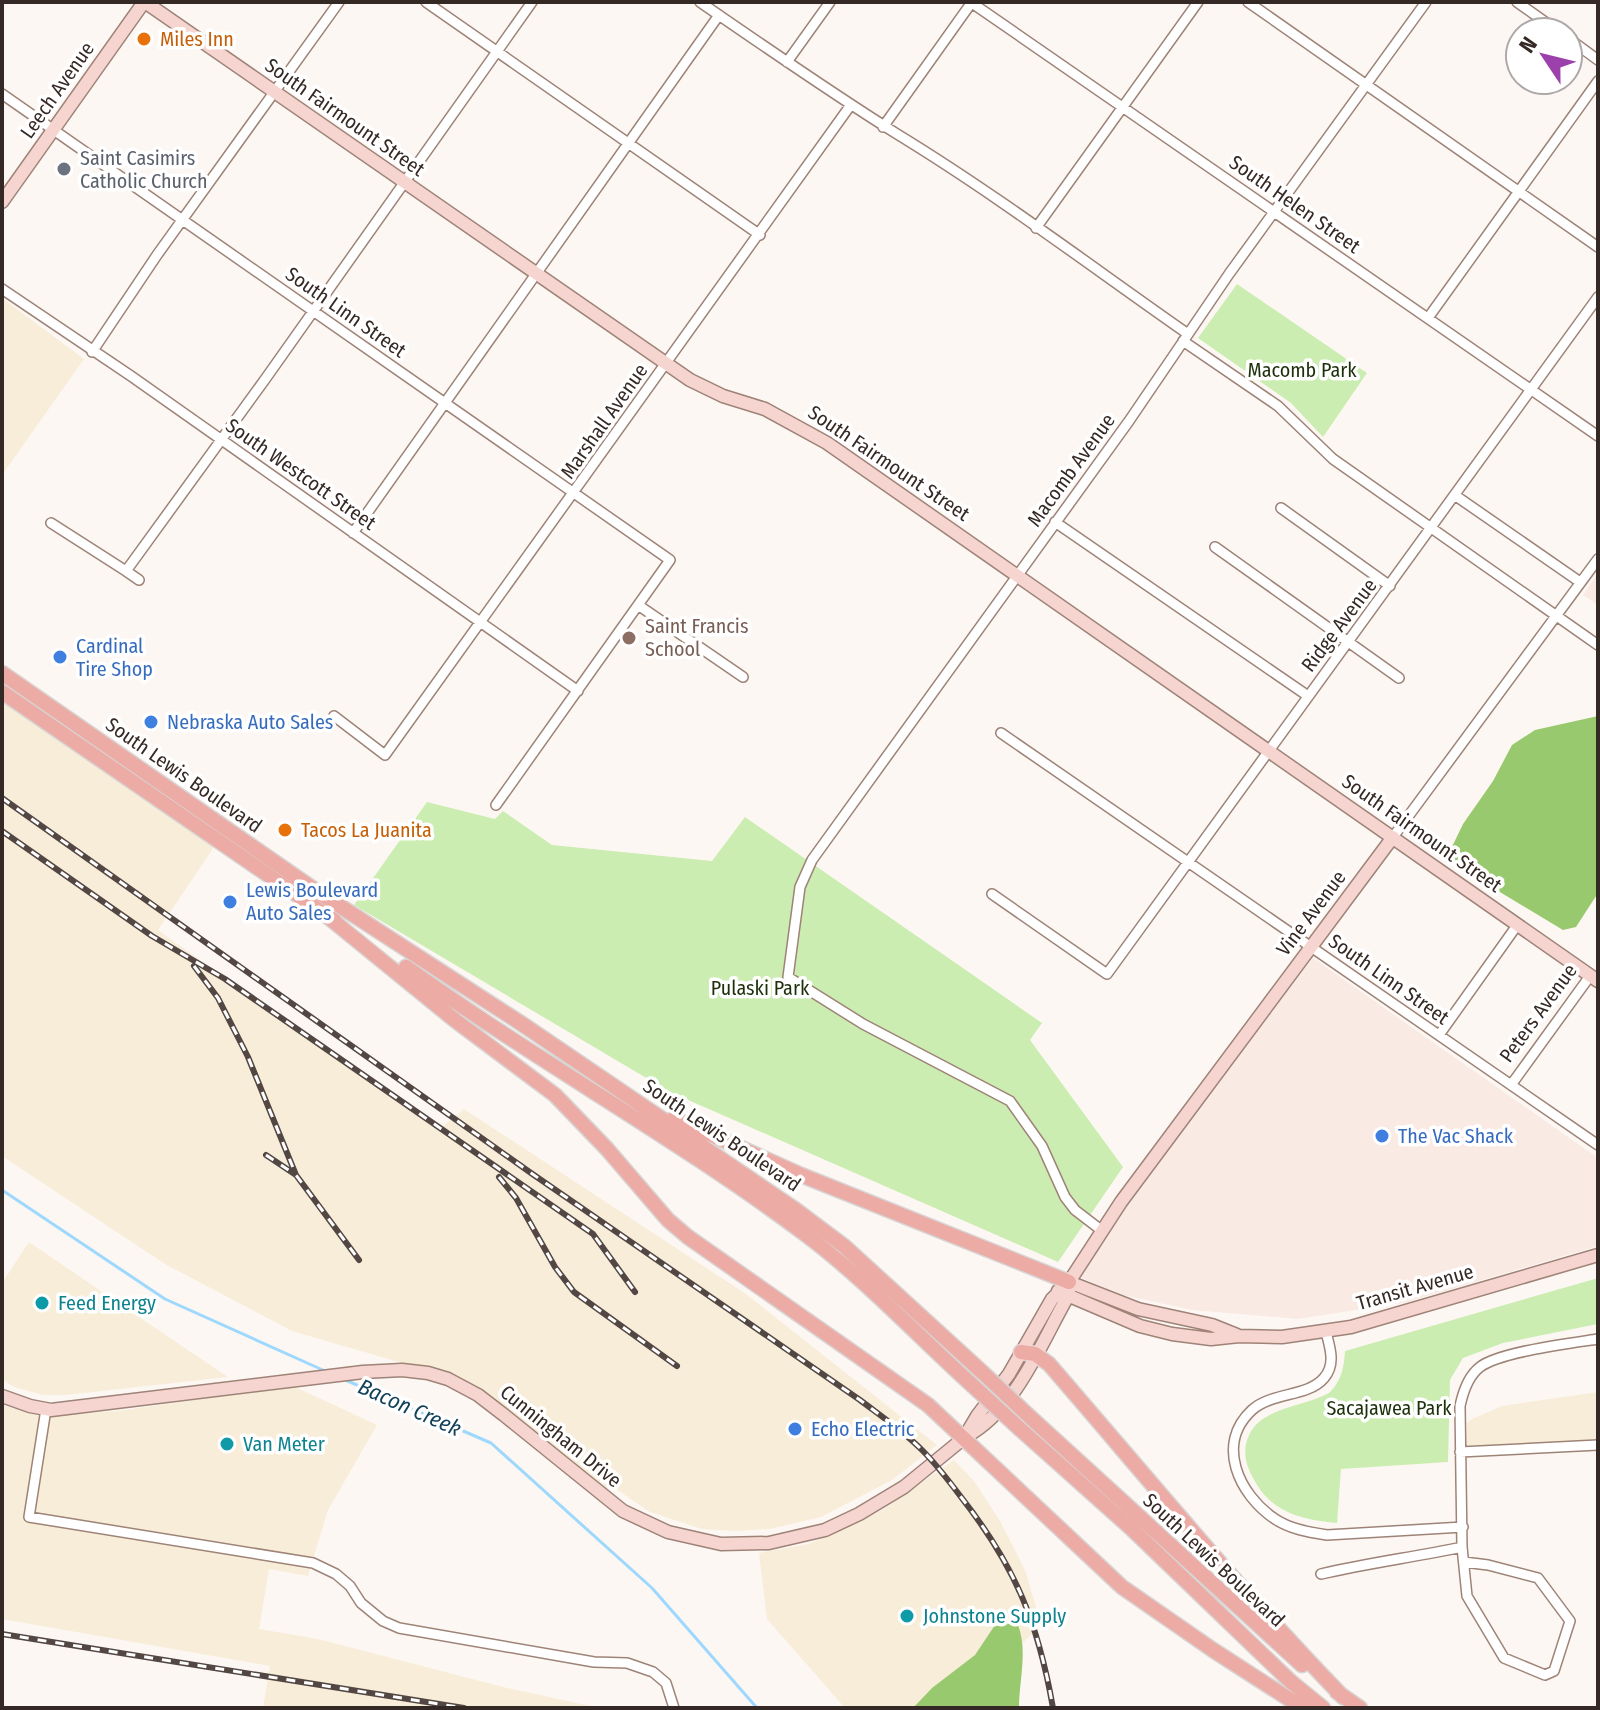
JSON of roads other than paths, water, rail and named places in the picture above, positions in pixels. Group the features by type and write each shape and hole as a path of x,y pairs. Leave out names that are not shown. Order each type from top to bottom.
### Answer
{"main road":[{"name":"South Lewis Boulevard","path":"2,673 312,888 758,1183 844,1246 1285,1652 1360,1708"},
{"name":"South Lewis Boulevard","path":"2,692 327,916 670,1141 786,1221 854,1274 1132,1529 1280,1672 1323,1708"},
{"path":"327,916 456,1021 555,1095 607,1149 653,1204 688,1237 928,1405 1122,1587 1303,1708"},
{"path":"624,1093 739,1149 1065,1289"},
{"path":"1028,1353 1049,1364 1298,1651 1343,1697"}],"street":[{"name":"South Fairmount Street","path":"145,2 666,364 707,389 765,409 796,424 1518,924 1595,974"},
{"name":"Leech Avenue","path":"2,202 145,2"},
{"path":"92,352 182,220 339,2"},
{"path":"426,2 760,235"},
{"path":"126,571 532,2"},
{"path":"700,2 850,106 894,131 1036,228 1278,406 1333,459 1598,645"},
{"path":"787,62 830,2"},
{"path":"883,127 972,2"},
{"name":"South Helen Street","path":"972,2 1598,436"},
{"path":"1036,228 1198,2"},
{"path":"1248,2 1598,247"},
{"name":"Macomb Avenue","path":"1101,1230 1070,1204 1042,1146 1010,1101 863,1024 788,977 800,887 812,860 1426,2"},
{"path":"1517,2 1537,16"},
{"path":"353,533 719,15"},
{"path":"1428,318 1598,81"},
{"name":"South Linn Street","path":"2,94 670,560 638,605"},
{"name":"Marshall Avenue","path":"334,716 385,755 850,106"},
{"name":"South Westcott Street","path":"2,289 578,691"},
{"name":"Ridge Avenue","path":"992,894 1107,974 1598,297"},
{"path":"1456,496 1580,582"},
{"path":"1281,508 1390,586"},
{"path":"1055,522 1308,696"},
{"path":"51,523 139,580"},
{"path":"1215,547 1399,678"},
{"name":"Vine Avenue","path":"1028,1353 1101,1230 1598,559"},
{"path":"496,805 638,605 743,677"},
{"name":"South Linn Street","path":"1001,733 1598,1145"},
{"path":"1439,1035 1518,924"},
{"name":"Peters Avenue","path":"1511,1085 1595,974"},
{"name":"Transit Avenue","path":"1065,1289 1212,1325 1239,1336 1282,1337 1326,1332 1598,1255"},
{"path":"1326,1332 1332,1360 1325,1377 1309,1388 1268,1399 1252,1410 1242,1423 1233,1452 1236,1475 1242,1486 1263,1510 1277,1520 1312,1533 1327,1535 1463,1527"},
{"path":"1464,1562 1538,1578 1570,1621 1554,1671 1545,1675 1504,1658 1467,1596 1462,1547 1459,1417 1463,1391 1472,1375 1491,1360 1598,1339"},
{"name":"Cunningham Drive","path":"2,1396 46,1409 402,1370 428,1373 448,1379 478,1395 599,1493 643,1522 668,1532 721,1544 783,1542 825,1530 859,1514 904,1487 964,1438 985,1426 1017,1386 1028,1353"},
{"path":"46,1409 29,1517 313,1563 336,1574 350,1586 361,1603 383,1621 399,1628 594,1662 627,1663 653,1672 666,1683 672,1703"},
{"path":"1460,1452 1598,1445"},
{"path":"1321,1574 1375,1561 1401,1560 1462,1547"}],"waterway":[{"name":"Bacon Creek","path":"2,1190 165,1299 325,1371"},
{"name":"Bacon Creek","path":"343,1379 491,1443 652,1588 757,1708"}],"railway":[{"path":"2,798 907,1436 932,1461 980,1522 1010,1571 1032,1622 1053,1708"},
{"path":"2,831 152,936 225,979 593,1234 635,1292"},
{"path":"194,966 218,998 248,1057 296,1175 359,1260"},
{"path":"266,1155 296,1175"},
{"path":"499,1177 516,1198 555,1267 574,1292 677,1366"},
{"path":"2,1634 464,1708"}],"place":[{"name":"Miles Inn","path":"144,39"},
{"name":"Saint Casimirs Catholic Church","path":"64,169"},
{"name":"Saint Francis School","path":"629,638"},
{"name":"Cardinal Tire Shop","path":"60,657"},
{"name":"Nebraska Auto Sales","path":"151,722"},
{"name":"Tacos La Juanita","path":"285,830"},
{"name":"Lewis Boulevard Auto Sales","path":"230,902"},
{"name":"The Vac Shack","path":"1382,1136"},
{"name":"Feed Energy","path":"42,1303"},
{"name":"Echo Electric","path":"795,1429"},
{"name":"Van Meter","path":"227,1444"},
{"name":"Johnstone Supply","path":"907,1616"}],"park label":[{"name":"Macomb Park","path":"1302,370"},
{"name":"Pulaski Park","path":"760,988"},
{"name":"Sacajawea Park","path":"1389,1408"}]}
